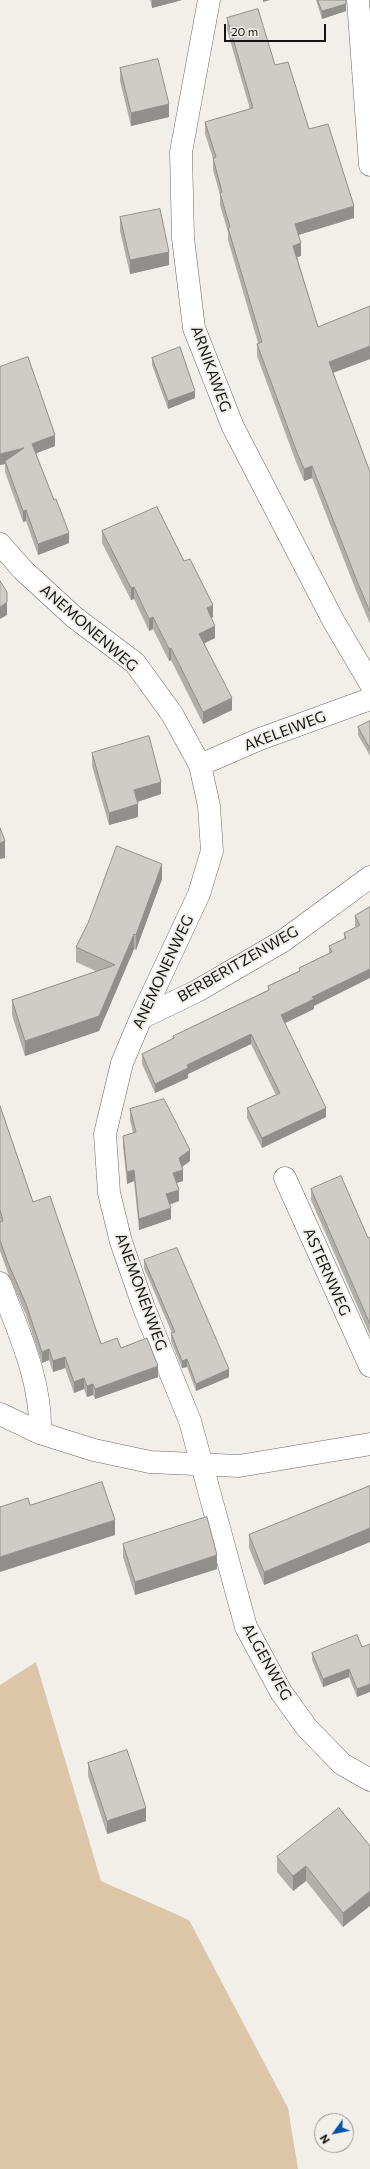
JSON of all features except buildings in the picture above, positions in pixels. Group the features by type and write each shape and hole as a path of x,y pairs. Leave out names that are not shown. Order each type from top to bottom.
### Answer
{"street":[{"name":"ARNIKAWEG","path":"209,0 180,152 183,238 194,328 233,427 334,622 370,683"},
{"path":"358,0 370,165"},
{"name":"ANEMONENWEG","path":"0,544 23,570 74,617 135,664 172,714 200,765 209,806 212,851 199,894 141,1018 122,1063 105,1134 109,1193 121,1242 144,1308 190,1421 203,1465"},
{"name":"AKELEIWEG","path":"200,765 260,740 370,699"},
{"name":"BERBERITZENWEG","path":"141,1018 197,991 283,942 370,877"},
{"name":"ASTERNWEG","path":"285,1178 370,1366"},
{"path":"0,1283 34,1378 40,1415 40,1433"},
{"path":"0,1414 40,1433 94,1450 150,1462 239,1466 370,1444"},
{"name":"ALGENWEG","path":"203,1465 221,1541 246,1627 281,1692 307,1728 342,1764 370,1780"}],"shaded area":[{"path":"36,1662 101,1881 189,1920 288,2108 298,2169 0,2169 0,1685"}]}
